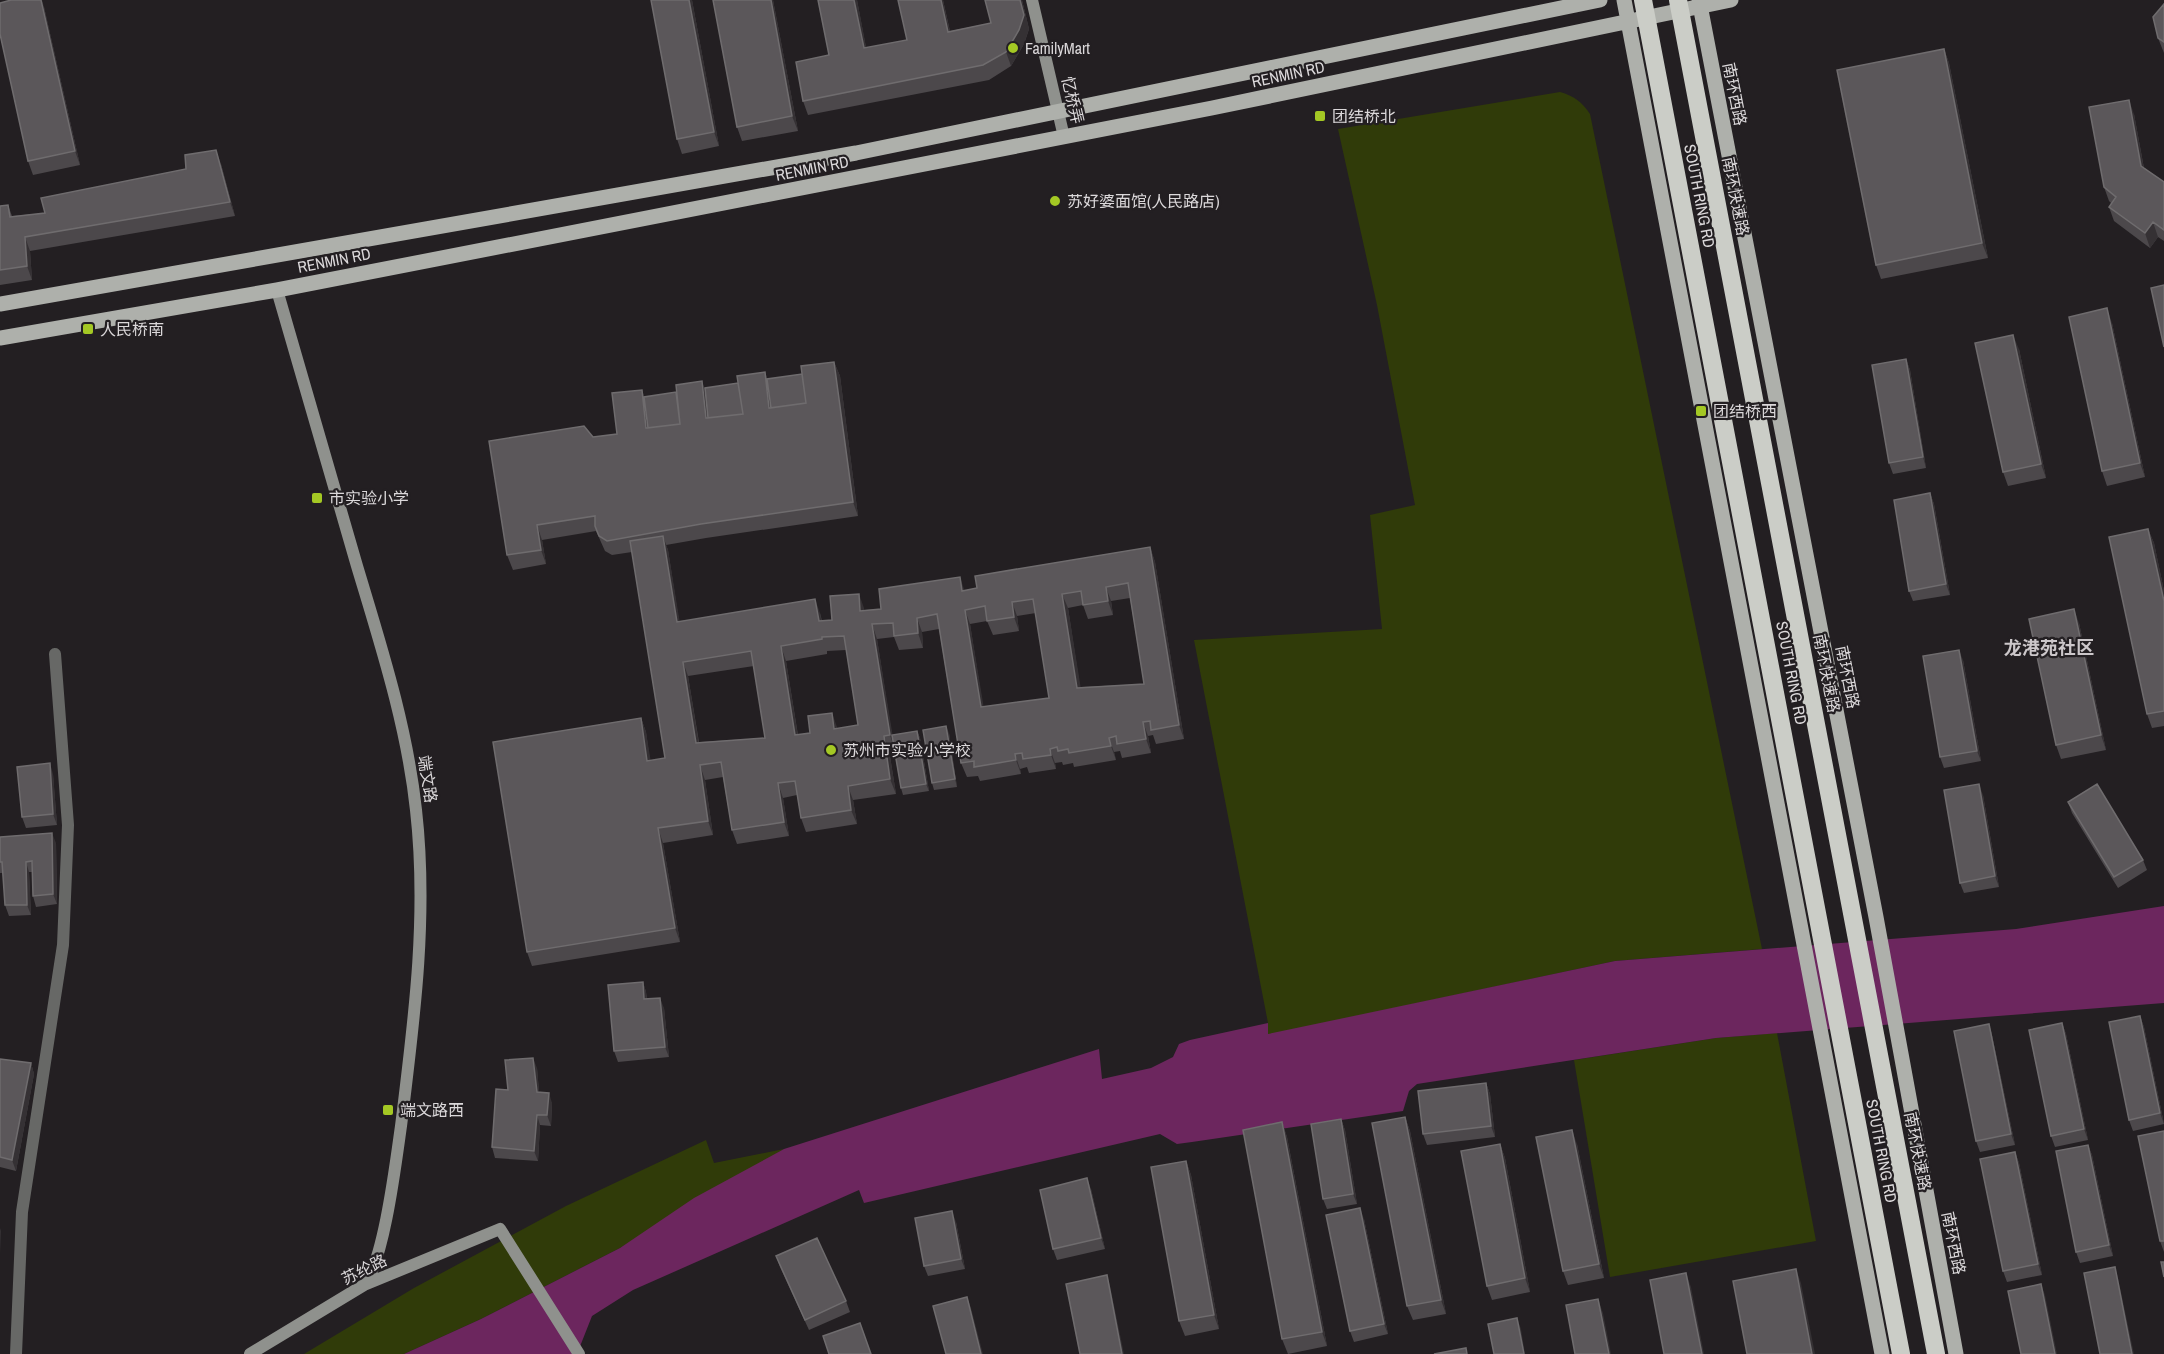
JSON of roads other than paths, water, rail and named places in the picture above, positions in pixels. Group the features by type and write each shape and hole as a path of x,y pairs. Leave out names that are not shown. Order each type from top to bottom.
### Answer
{"highway":[{"name":"SOUTH RING RD","path":"1642,0 1901,1354"},
{"name":"南环快速路","path":"1678,0 1936,1354"}],"main road":[{"name":"RENMIN RD","path":"0,304 856,153 1600,0"},
{"path":"1624,0 1882,1354"},
{"name":"RENMIN RD","path":"0,338 277,290 1064,137 1628,22 1699,4 1731,0"},
{"name":"南环西路","path":"1699,4 1876,917 1956,1354"}],"street":[{"name":"忆桥弄","path":"1032,0 1064,137"},
{"name":"端文路","path":"277,290 397,703 416,810 421,892 414,1022 399,1141 384,1224 371,1277 364,1285"},
{"path":"16,1354 22,1212 63,945 68,825 55,654"},
{"name":"苏纶路","path":"250,1354 364,1285 500,1229 523,1269 579,1354"}],"place":[{"name":"FamilyMart","path":"1013,48"},
{"name":"团结桥北","path":"1320,116"},
{"name":"苏好婆面馆(人民路店)","path":"1055,201"},
{"name":"人民桥南","path":"88,329"},
{"name":"团结桥西","path":"1701,411"},
{"name":"市实验小学","path":"317,498"},
{"name":"苏州市实验小学校","path":"831,750"},
{"name":"端文路西","path":"388,1110"}],"district":[{"name":"龙港苑社区","path":"2049,648"}]}
